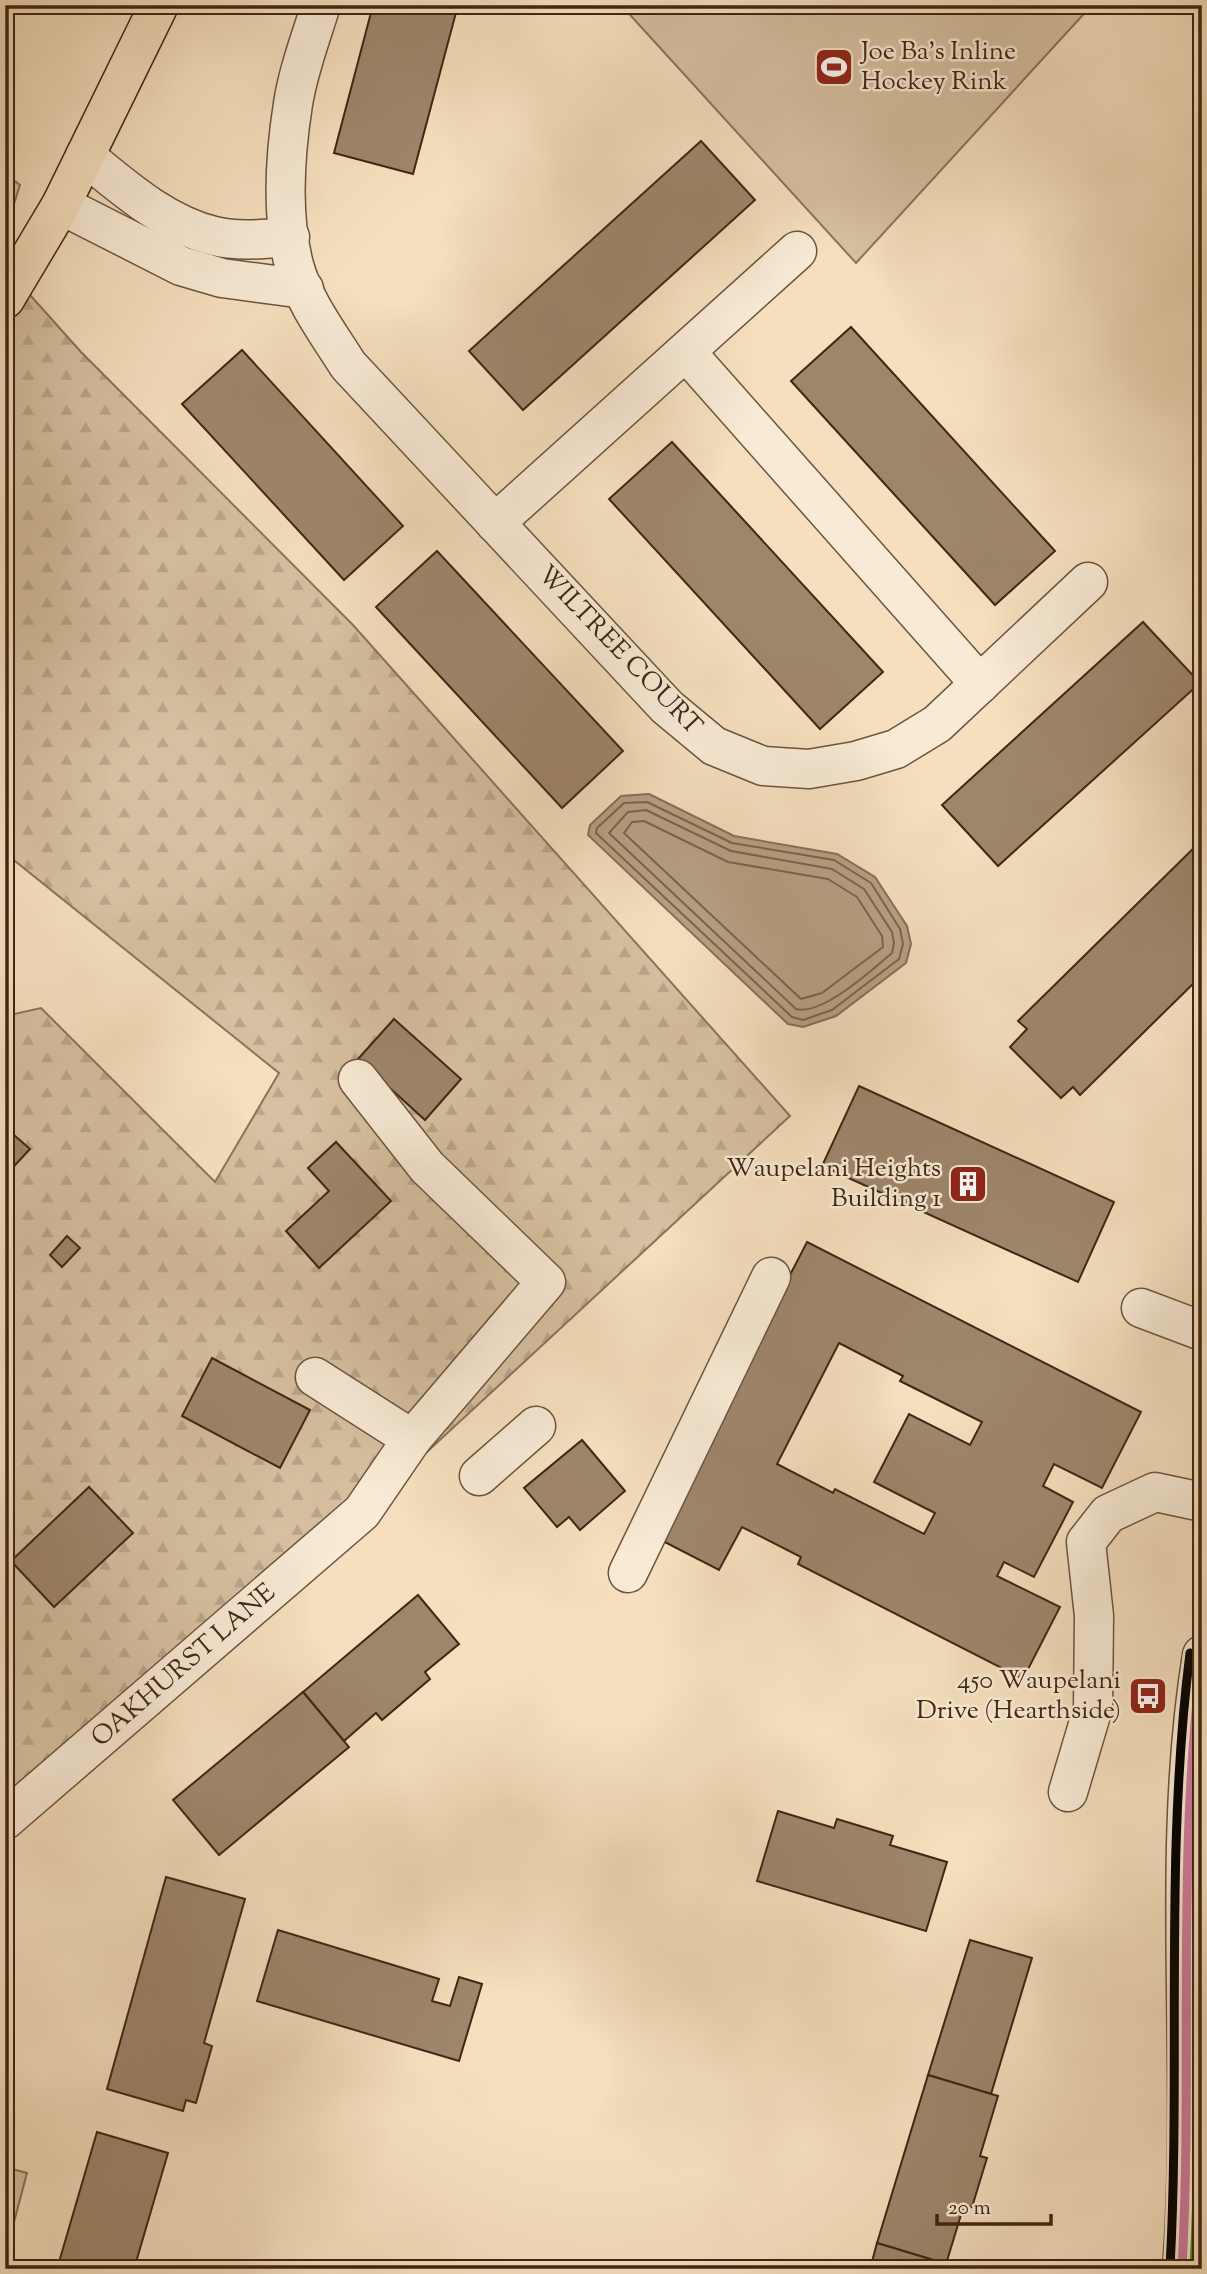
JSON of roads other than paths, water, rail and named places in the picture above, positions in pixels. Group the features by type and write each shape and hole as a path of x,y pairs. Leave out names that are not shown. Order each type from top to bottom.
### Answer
{"main road":[{"path":"5,299 61,205 159,5"}],"street":[{"name":"WILTREE COURT","path":"321,5 293,102 287,166 294,266 313,311 348,365 667,707 714,746 763,766 809,769 856,761 896,749 937,724 1088,582"},
{"path":"85,156 166,217 214,236 254,239 290,237"},
{"path":"61,205 181,267 249,282 304,289"},
{"path":"495,523 797,251"},
{"path":"686,352 980,684"},
{"name":"OAKHURST LANE","path":"5,1820 362,1512 412,1439 546,1282 427,1167 358,1079"},
{"path":"628,1573 771,1277"},
{"path":"1141,1308 1202,1331"},
{"path":"314,1377 412,1439"},
{"path":"479,1476 536,1426"},
{"path":"1068,1792 1093,1708 1094,1616 1086,1542 1108,1514 1155,1492 1202,1502"},
{"path":"1182,2269 1187,2146 1186,1776 1202,1655"}],"water":[{"path":"649,794 734,836 837,854 875,877 907,926 911,944 906,963 836,1016 803,1027 788,1024 588,835 590,825 621,796"}],"place":[{"name":"Joe Ba's Inline Hockey Rink","path":"834,67"},
{"name":"Waupelani Heights Building 1","path":"968,1184"},
{"name":"450 Waupelani Drive (Hearthside)","path":"1148,1696"}]}
